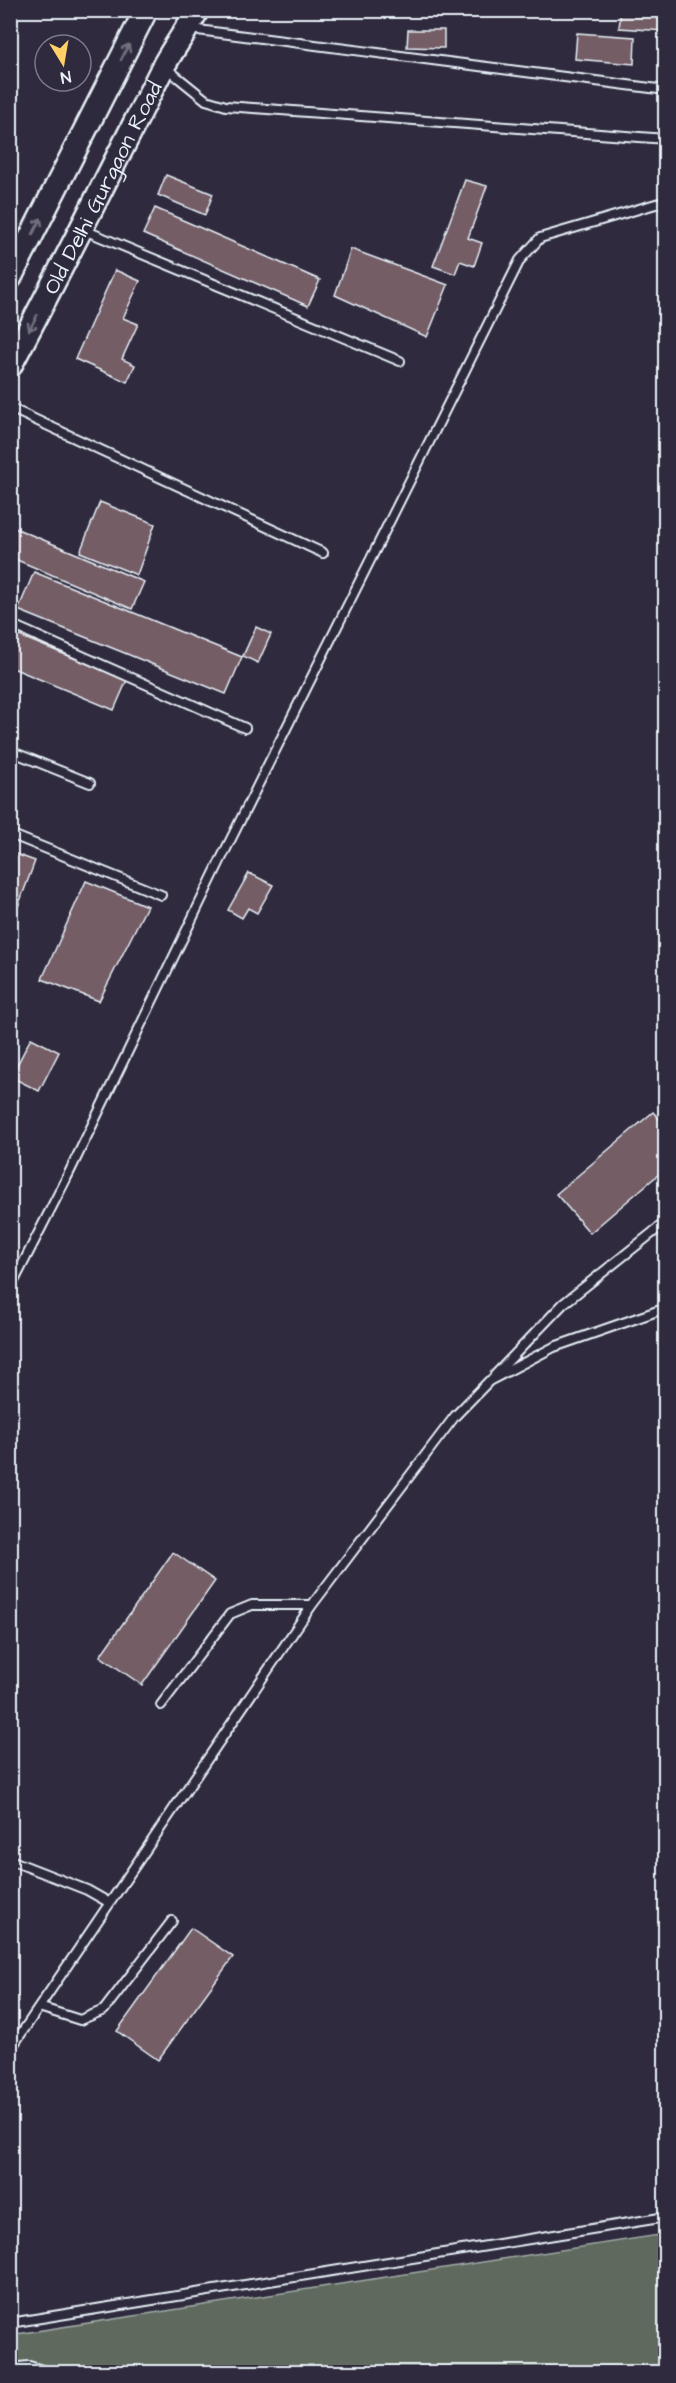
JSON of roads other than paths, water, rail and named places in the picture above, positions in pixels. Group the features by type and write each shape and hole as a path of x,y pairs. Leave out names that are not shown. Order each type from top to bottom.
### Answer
{"main road":[{"name":"Old Delhi Gurgaon Road","path":"10,278 146,10"},
{"name":"Old Delhi Gurgaon Road","path":"10,366 83,229 164,66 192,20"}],"lane":[{"path":"192,20 666,90"},
{"path":"164,66 206,100 226,106 666,138"},
{"path":"10,1289 70,1172 227,846 520,260 540,238 666,201"},
{"path":"83,229 400,361"},
{"path":"10,408 323,553"},
{"path":"10,624 245,728"},
{"path":"10,751 90,783"},
{"path":"10,834 160,895"},
{"path":"10,2050 312,1605 455,1416 562,1304 666,1222"},
{"path":"489,1381 554,1347 666,1308"},
{"path":"161,1705 230,1614 252,1605 312,1605"},
{"path":"10,1860 57,1877 110,1903"},
{"path":"39,2007 80,2020 104,2010 172,1921"},
{"path":"10,2323 666,2217"},
{"path":"10,2368 28,2366 49,2373"}]}
